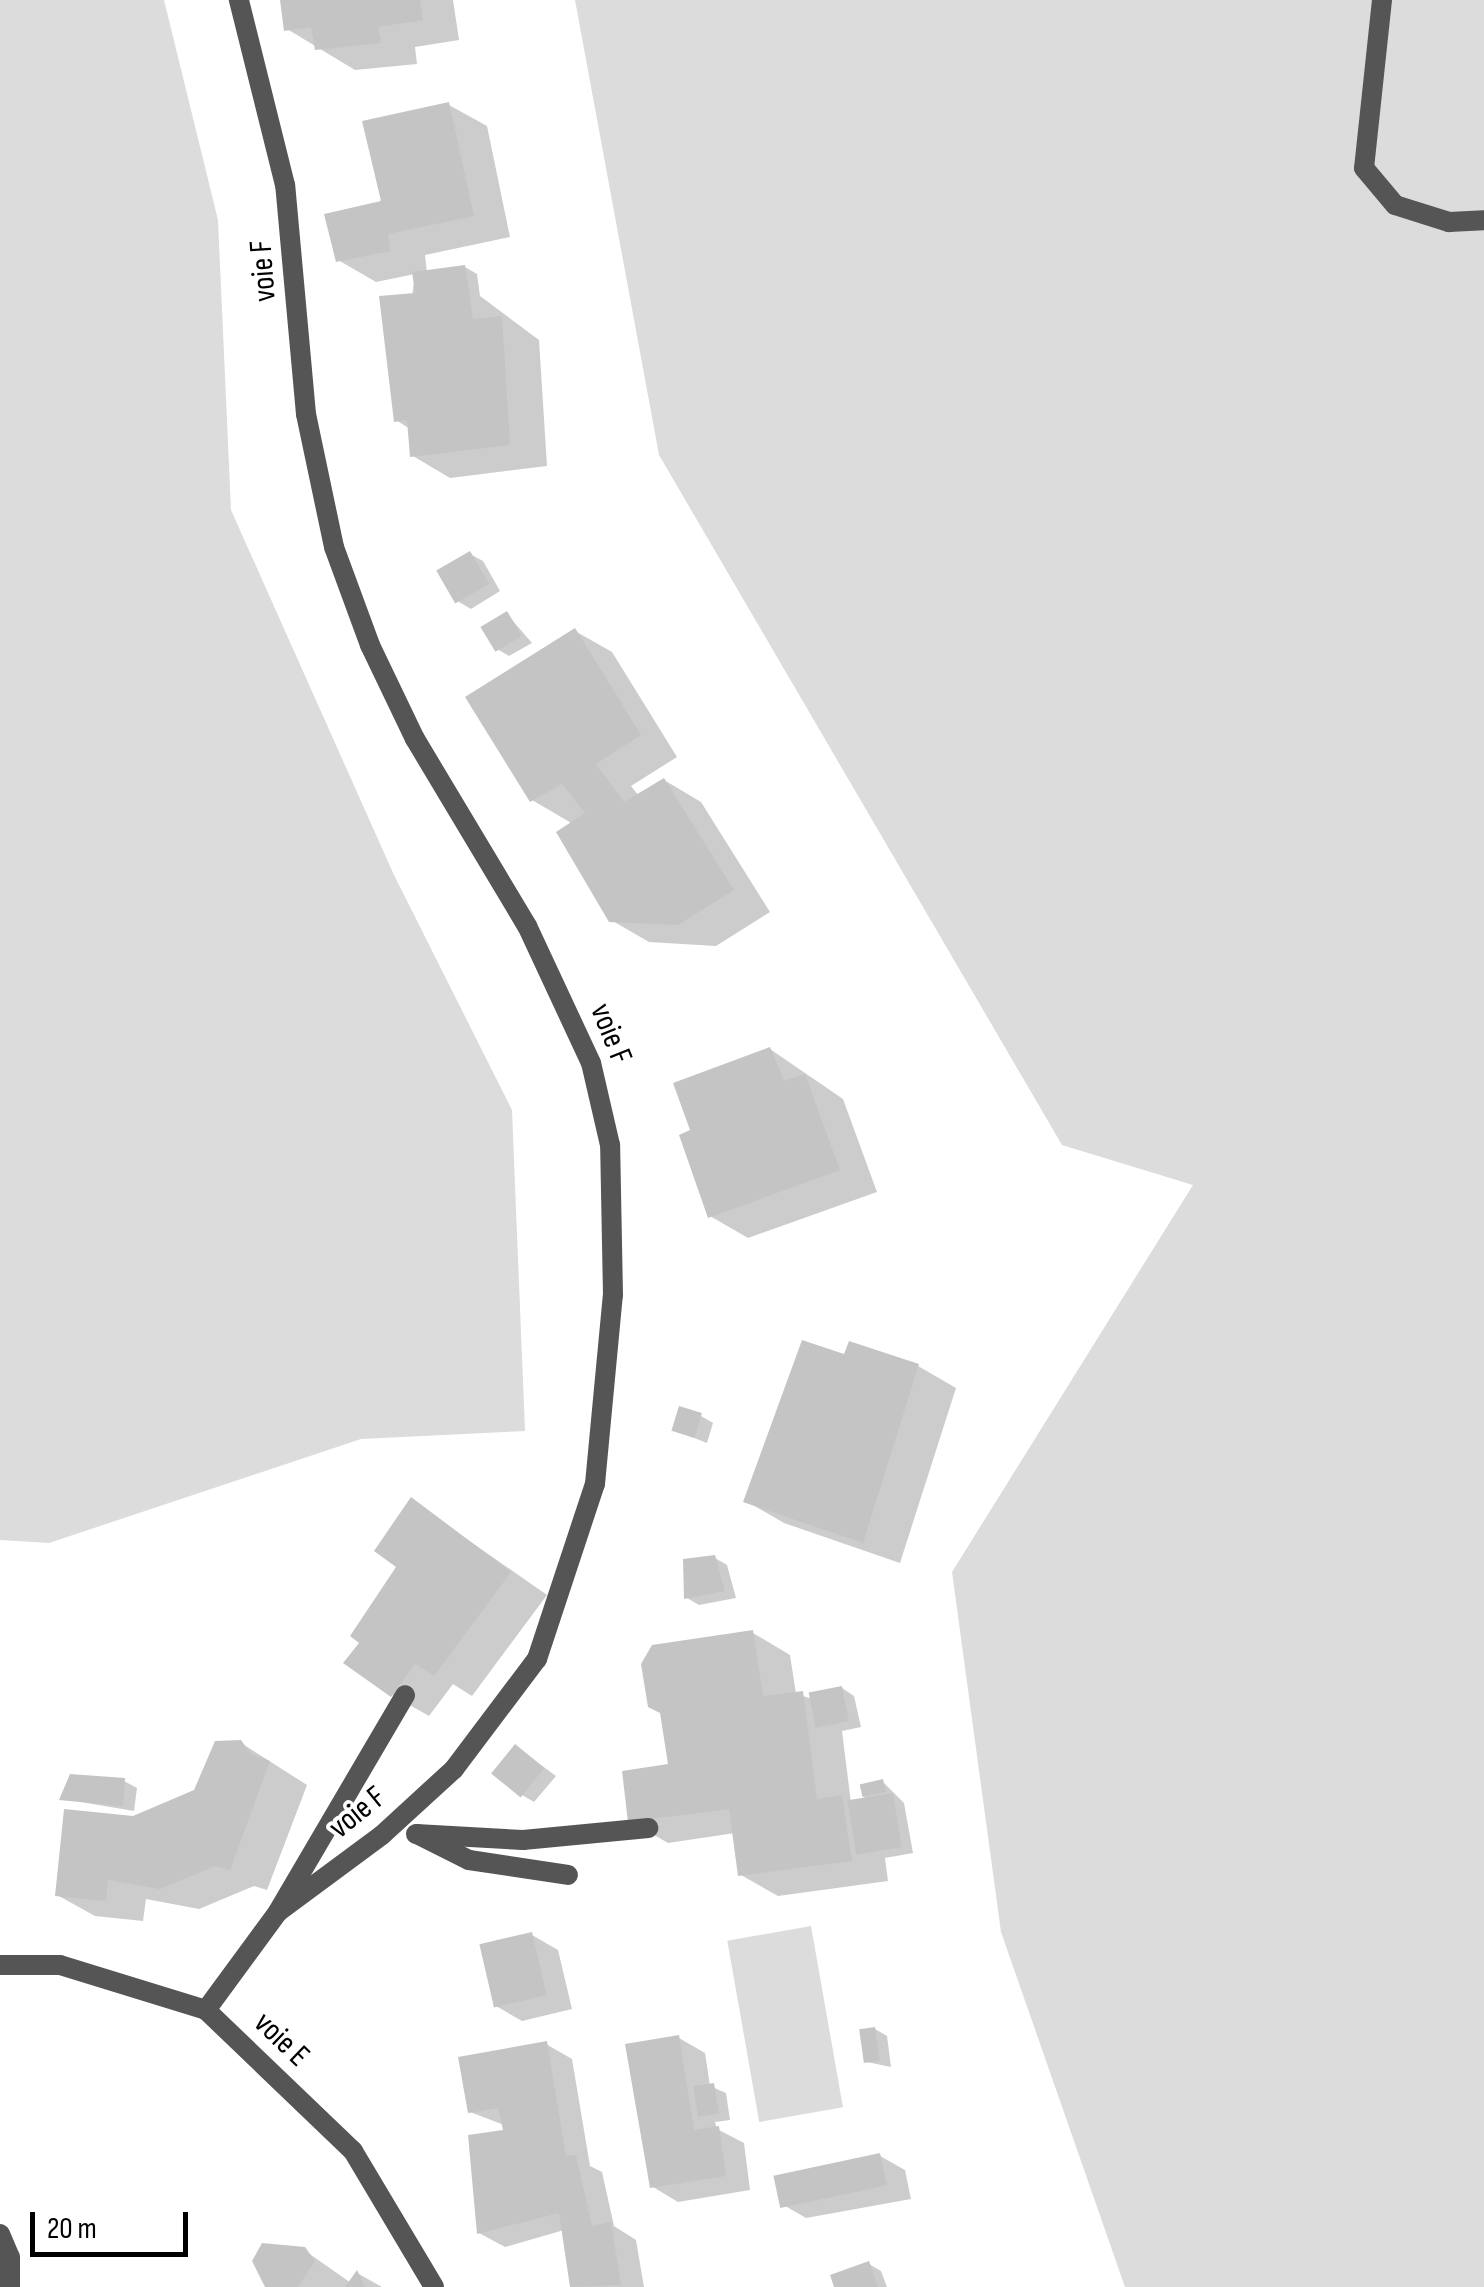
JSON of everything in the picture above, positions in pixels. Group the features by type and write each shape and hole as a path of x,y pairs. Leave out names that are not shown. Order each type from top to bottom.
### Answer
{"street":[{"name":"voie F","path":"206,2010 278,1912 409,1826 538,1659 559,1605 595,1484 611,1358 610,1145 606,1107 558,988 416,738 352,602 318,484 285,185 239,0"},
{"path":"1382,0 1364,168 1395,205 1448,222 1484,220"},
{"path":"278,1912 405,1695"},
{"path":"409,1826 522,1840 648,1828"},
{"path":"409,1826 470,1860 568,1875"},
{"name":"voie E","path":"0,1964 60,1965 206,2010 353,2151 434,2287"},
{"path":"0,2234 10,2257 10,2287"}],"shaded area":[{"path":"0,0 164,0 218,220 231,510 394,875 512,1110 525,1431 361,1439 49,1543 0,1540"},
{"path":"575,0 1484,0 1484,2287 1125,2287 1001,1932 952,1572 1193,1185 1062,1145 659,455"},
{"path":"811,1926 843,2107 759,2122 727,1941"}],"building":[{"path":"280,0 420,0 423,20 378,27 381,43 315,50 311,27 284,31"},
{"path":"449,102 474,216 388,234 390,251 336,262 324,214 381,201 362,121"},
{"path":"465,265 473,319 502,316 510,445 410,457 407,420 394,422 379,296 415,293 412,272"},
{"path":"470,551 489,584 455,603 436,570"},
{"path":"507,611 522,636 495,652 480,627"},
{"path":"575,628 641,735 596,764 624,802 664,778 734,890 678,925 609,922 556,832 585,813 562,784 530,802 465,697"},
{"path":"770,1047 784,1081 805,1074 840,1170 708,1218 679,1135 690,1130 673,1083"},
{"path":"802,1340 844,1354 849,1341 919,1364 863,1543 743,1502"},
{"path":"679,1406 702,1413 694,1438 671,1431"},
{"path":"411,1497 511,1572 434,1676 415,1664 391,1697 343,1663 359,1643 350,1636 396,1567 374,1551"},
{"path":"715,1555 725,1591 684,1599 683,1559"},
{"path":"753,1630 763,1696 803,1691 817,1799 842,1795 852,1861 738,1876 729,1809 628,1822 622,1771 668,1764 660,1713 648,1707 641,1664 652,1645"},
{"path":"842,1686 849,1721 815,1728 809,1692"},
{"path":"241,1740 251,1754 270,1761 230,1870 215,1866 160,1889 108,1880 106,1901 55,1896 64,1809 133,1816 194,1790 215,1741"},
{"path":"515,1744 545,1768 521,1797 491,1774"},
{"path":"70,1774 125,1778 123,1806 59,1800"},
{"path":"883,1779 886,1792 863,1797 860,1784"},
{"path":"893,1793 902,1847 856,1855 848,1800"},
{"path":"532,1932 547,1995 494,2007 479,1944"},
{"path":"875,2027 880,2061 864,2063 859,2029"},
{"path":"679,2035 694,2130 719,2126 726,2176 650,2188 625,2044"},
{"path":"547,2041 566,2156 576,2155 592,2226 611,2222 621,2285 570,2287 559,2213 477,2234 468,2135 503,2130 498,2108 468,2113 458,2057"},
{"path":"714,2083 719,2114 698,2117 693,2086"},
{"path":"880,2153 887,2185 780,2208 773,2176"},
{"path":"262,2243 305,2247 315,2261 298,2287 265,2287 252,2261"},
{"path":"869,2261 878,2287 834,2287 830,2275"},
{"path":"357,2270 365,2287 345,2287"}]}
